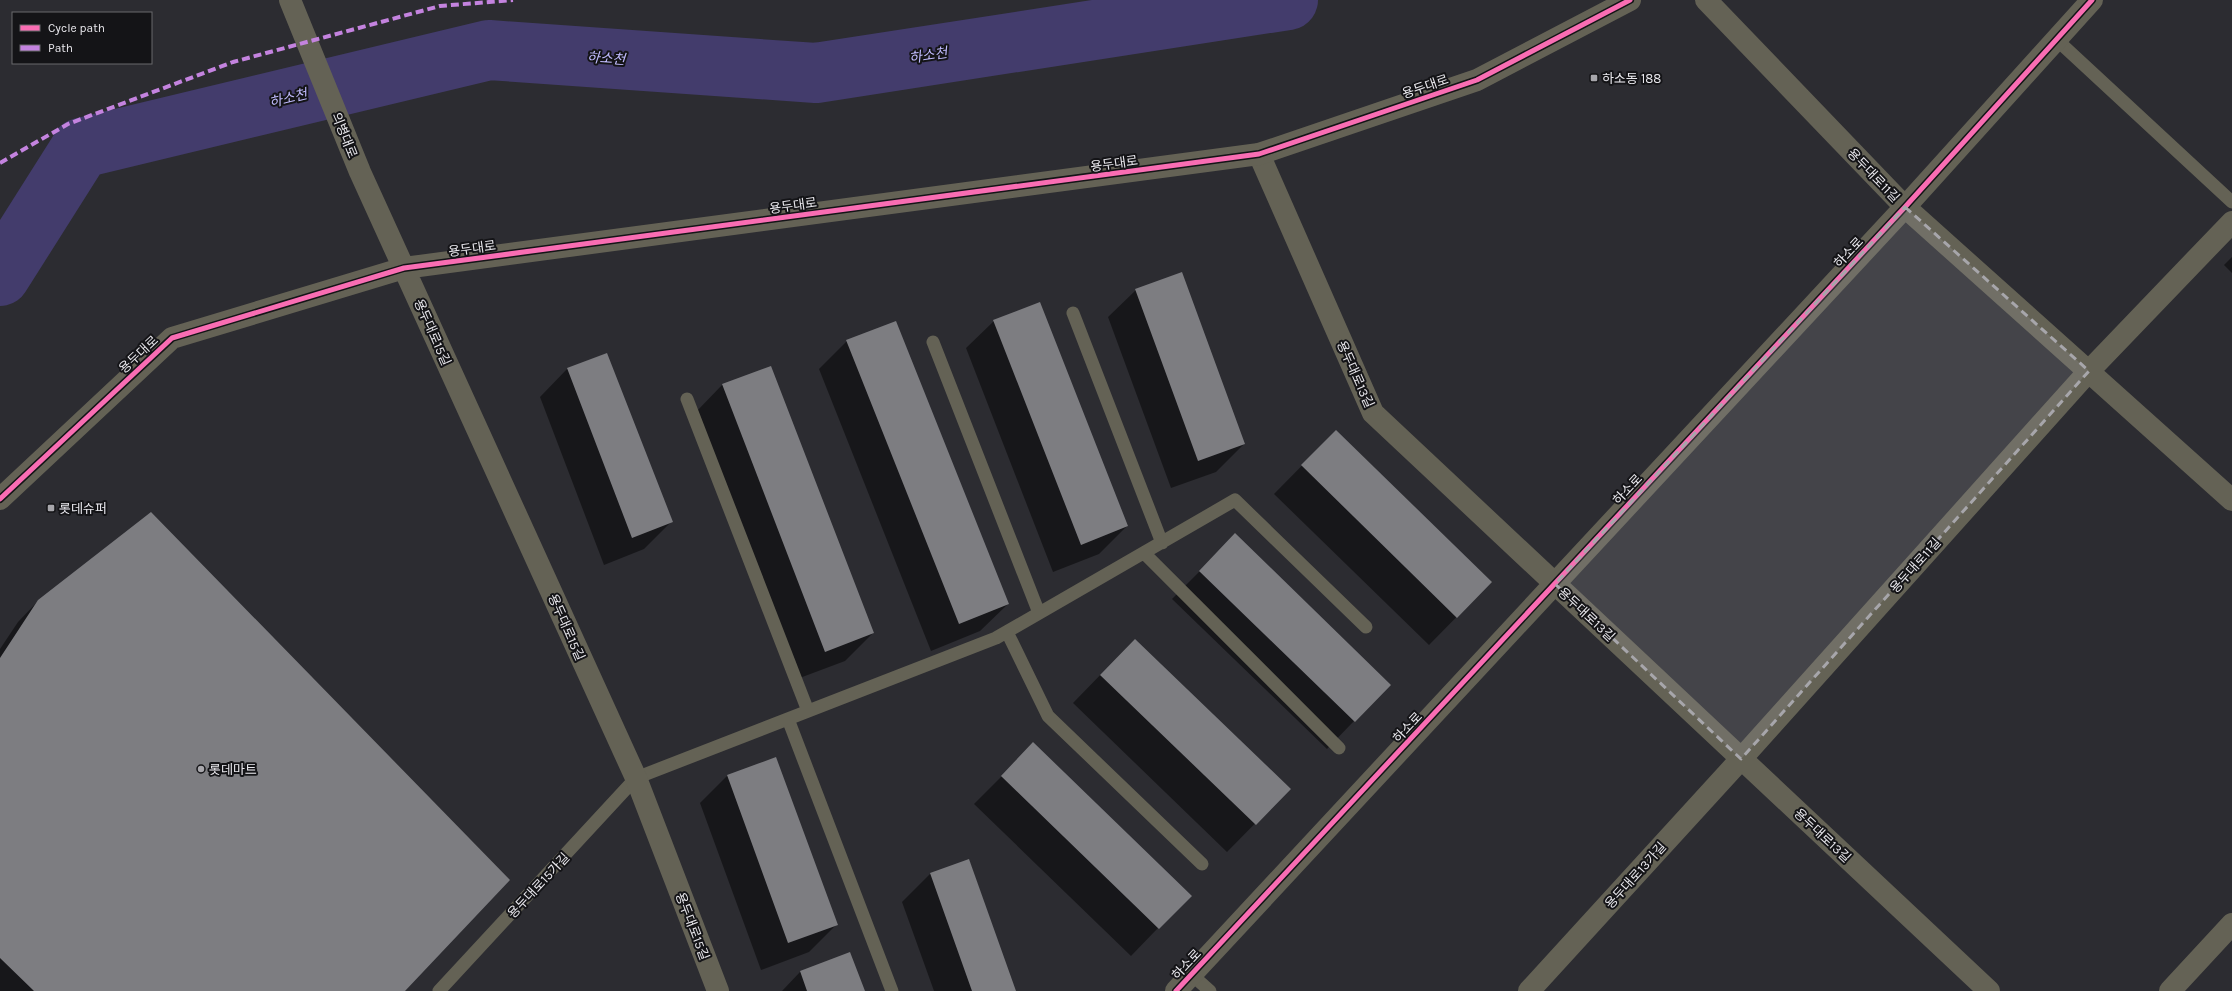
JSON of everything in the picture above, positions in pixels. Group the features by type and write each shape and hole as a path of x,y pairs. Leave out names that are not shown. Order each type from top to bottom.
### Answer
{"street":[{"name":"의병대로","path":"290,0 360,172 404,268"},
{"name":"용두대로","path":"0,499 172,338 404,268 1259,154 1477,80 1630,0"},
{"name":"용두대로11길","path":"1706,0 1905,208 2232,500"},
{"name":"하소로","path":"1176,991 1905,208 2092,0"},
{"name":"용두대로13길","path":"1259,154 1373,413 1989,991"},
{"path":"2089,371 2232,222"},
{"name":"용두대로15길","path":"404,268 636,778 718,991"},
{"name":"용두대로11길","path":"1741,759 2089,371"},
{"name":"용두대로13가길","path":"1528,991 1741,759"},
{"path":"2170,991 2232,924"}],"lane":[{"path":"2057,40 2232,202"},
{"path":"1073,313 1162,543"},
{"path":"933,342 1039,613"},
{"path":"687,400 808,711"},
{"path":"636,778 996,638 1235,500 1366,627"},
{"path":"1144,553 1339,748"},
{"path":"1007,632 1048,716 1202,864"},
{"path":"788,719 892,991"},
{"name":"용두대로15가길","path":"439,991 636,778"},
{"path":"1191,974 1210,991"}],"highlighted area":[{"path":"1905,207 2089,371 1741,759 1555,584"}],"building":[{"path":"1182,272 1245,444 1198,461 1135,289"},
{"path":"1040,302 1128,526 1081,545 993,320"},
{"path":"896,321 1009,604 959,624 846,340"},
{"path":"607,353 673,522 632,538 567,368"},
{"path":"771,366 874,633 825,652 722,384"},
{"path":"1336,430 1492,582 1457,618 1301,465"},
{"name":"롯데마트","path":"151,512 510,880 405,991 34,991 0,958 0,658 38,600"},
{"path":"1235,533 1391,685 1355,722 1199,571"},
{"path":"1135,639 1291,789 1256,825 1100,675"},
{"path":"1033,742 1192,896 1159,929 1001,776"},
{"path":"776,757 838,925 788,943 727,775"},
{"path":"969,859 1016,991 972,991 930,873"},
{"path":"850,952 865,991 807,991 800,971"}],"waterway":[{"name":"하소천","path":"0,276 81,148 489,50 816,73 1288,0"}],"marked path":[{"path":"0,163 68,124 233,62 440,6 513,0"}],"cycle path":[{"path":"0,499 172,338 404,268 1259,154 1477,80 1630,0"},
{"path":"1176,991 1905,207 2092,0"}],"place":[{"name":"하소동 188","path":"1594,78"},
{"name":"롯데슈퍼","path":"51,508"},
{"name":"롯데마트","path":"201,769"}]}
